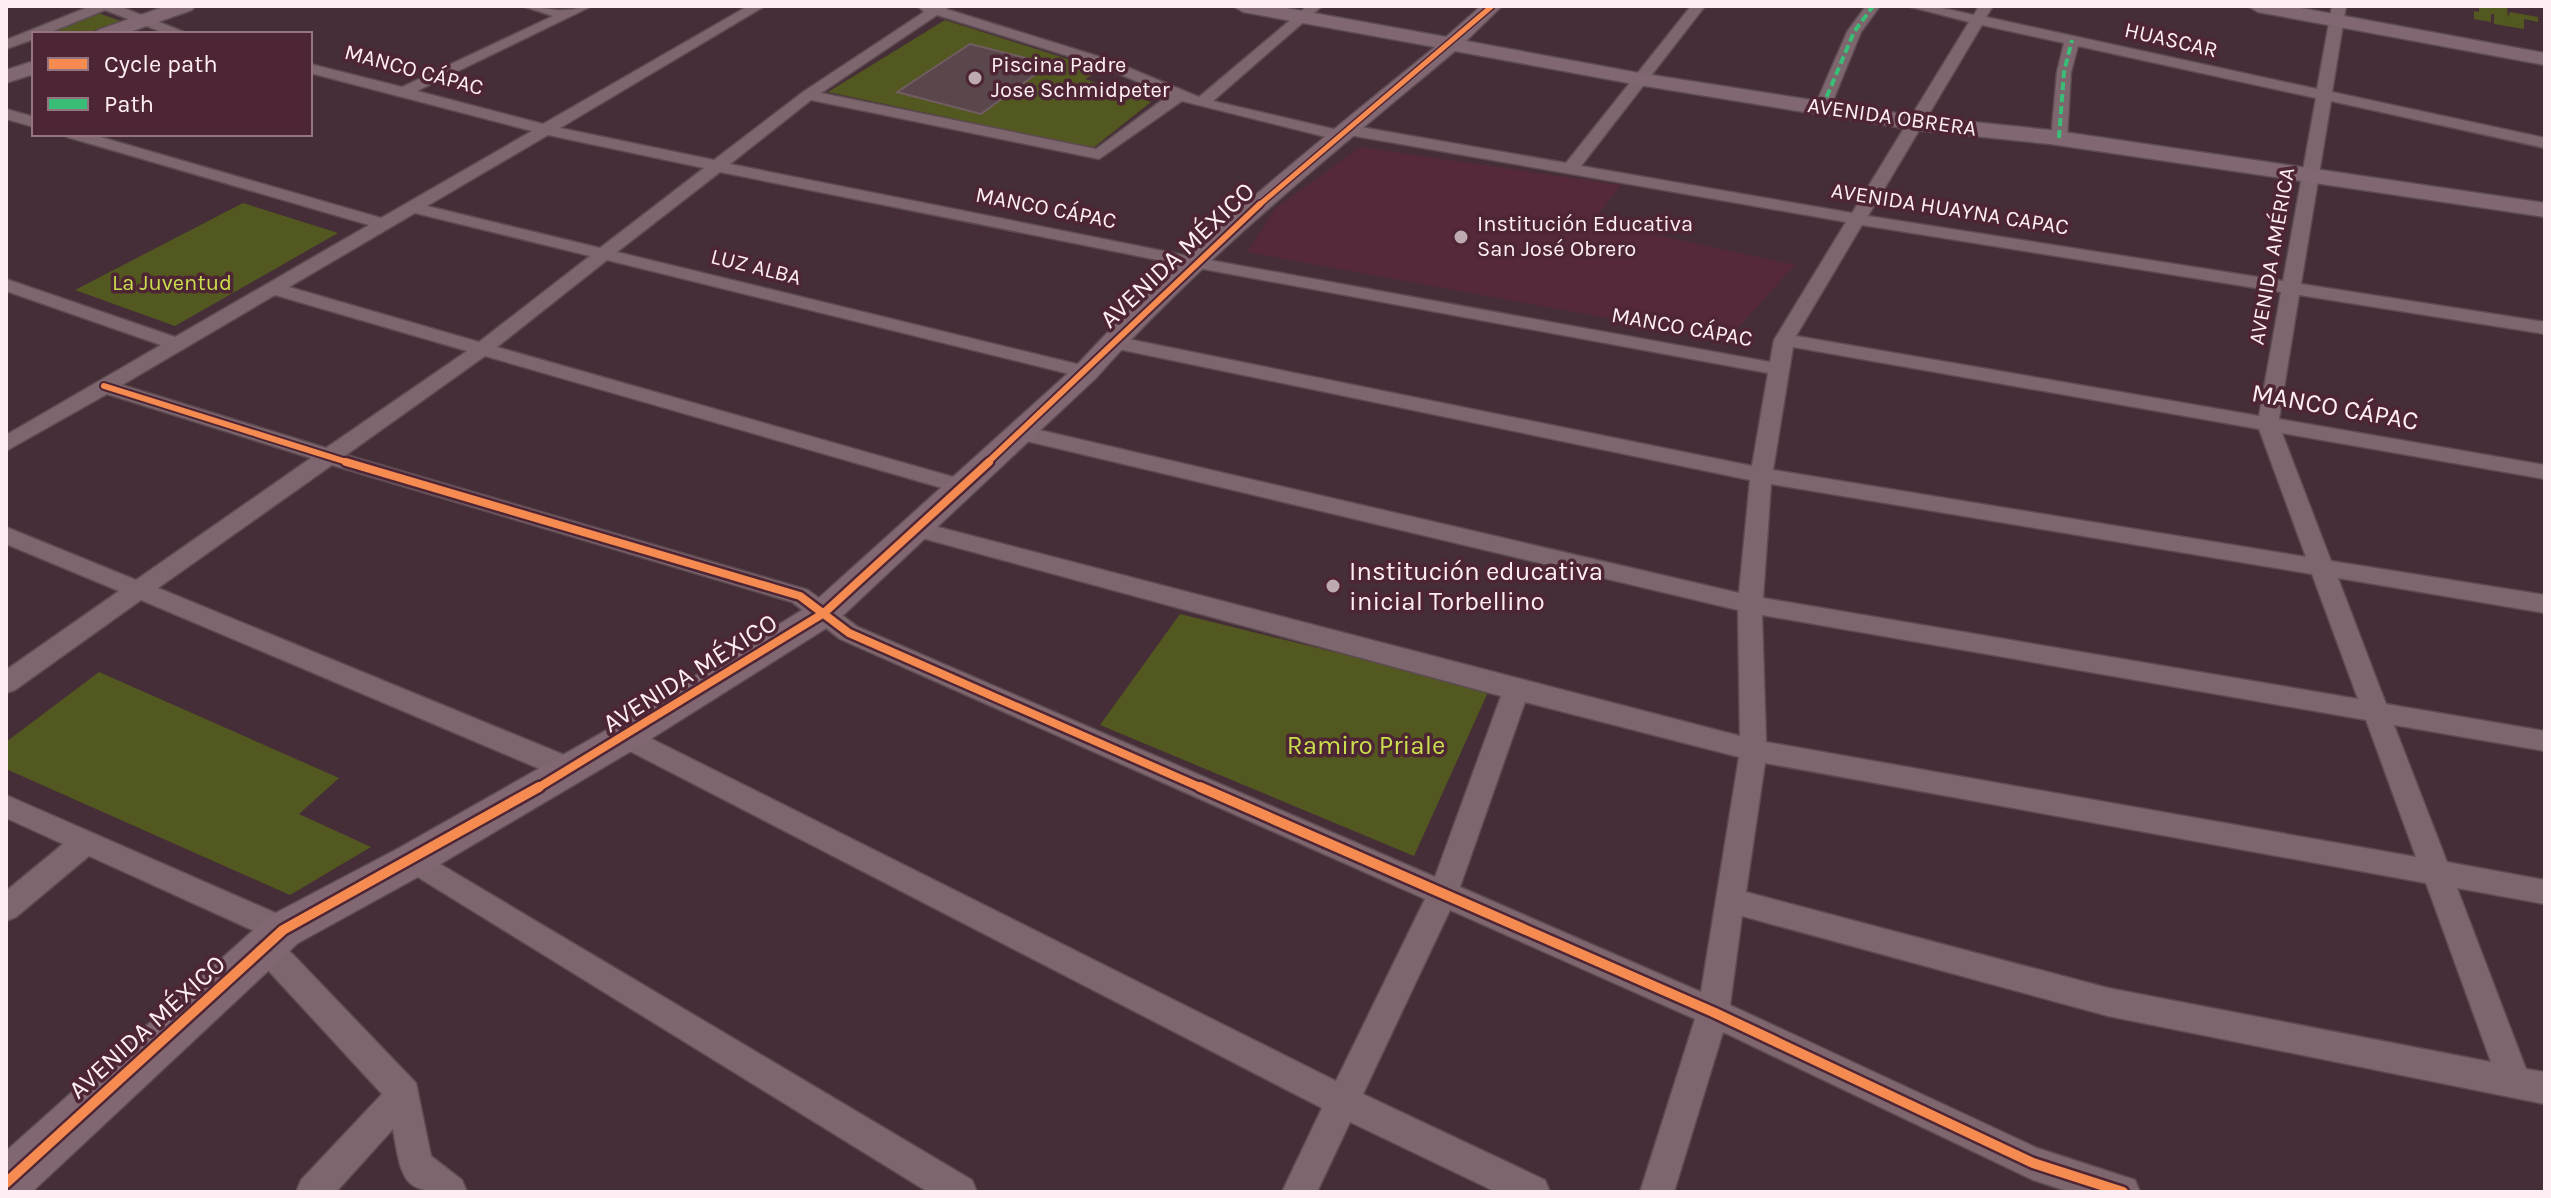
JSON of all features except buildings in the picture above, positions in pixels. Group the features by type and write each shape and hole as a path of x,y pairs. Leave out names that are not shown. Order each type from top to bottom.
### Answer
{"street":[{"path":"39,32 105,6 176,32"},
{"path":"130,32 185,6"},
{"path":"113,32 203,6"},
{"path":"529,6 566,15"},
{"path":"404,92 585,6"},
{"path":"6,444 758,6"},
{"name":"AVENIDA OBRERA","path":"1243,6 1308,12 1450,45 1915,123 2059,138 2545,210"},
{"name":"AVENIDA MÉXICO","path":"6,1183 274,938 625,737 824,613 1086,372 1113,342 1276,189 1450,45 1492,6"},
{"path":"1569,170 1698,6"},
{"path":"1822,108 1854,32 1873,6"},
{"name":"HUASCAR","path":"1914,6 1982,12 2072,40 2324,97"},
{"path":"2258,6 2338,14 2545,59"},
{"path":"6,683 482,349 808,95 933,7"},
{"name":"AVENIDA HUAYNA CAPAC","path":"933,7 1105,63 1201,103 1345,133 1857,219 2545,328"},
{"path":"1201,103 1308,12"},
{"path":"1657,1192 1713,1012 1753,750 1750,604 1761,475 1784,340 1982,12"},
{"name":"AVENIDA AMÉRICA","path":"2268,424 2338,14"},
{"path":"6,45 32,35"},
{"path":"2059,138 2064,72 2072,40"},
{"path":"6,69 32,60"},
{"path":"6,77 32,68"},
{"name":"MANCO CÁPAC","path":"312,69 543,129 717,166 1198,263 1777,369"},
{"path":"808,95 1099,154 1181,94"},
{"path":"2324,97 2545,143"},
{"path":"6,114 32,121"},
{"path":"80,136 383,224"},
{"name":"LUZ ALBA","path":"414,208 1086,372"},
{"path":"6,285 177,344"},
{"path":"274,289 963,487"},
{"name":"MANCO CÁPAC","path":"1784,340 2545,472"},
{"path":"1113,342 1761,475 2545,604"},
{"path":"104,386 327,456 800,596 849,633 1713,1012 2033,1163 2123,1192"},
{"path":"2268,424 2514,1080"},
{"path":"1018,432 1750,604 2545,741"},
{"path":"915,529 1516,690 1753,750 2545,892"},
{"path":"6,535 569,769"},
{"path":"2495,596 2545,623"},
{"path":"1299,1192 1443,893 1516,690"},
{"path":"625,737 1344,1102 1533,1192"},
{"path":"6,806 86,842 274,938 404,1094 416,1165 450,1192"},
{"path":"6,908 86,842"},
{"path":"413,860 960,1192"},
{"path":"1729,900 2108,1002 2545,1088"},
{"path":"313,1192 404,1094"}],"shaded area":[{"name":"Institución Educativa San José Obrero","path":"1360,147 1621,185 1593,221 1795,265 1727,340 1247,252 1275,209"}],"green space":[{"path":"2479,6 2507,7 2508,17 2510,12 2538,17 2538,22 2524,19 2524,29 2494,24 2494,14 2491,14 2491,22 2474,19 2474,11 2479,12"},
{"path":"98,13 121,21 91,32 50,32"},
{"path":"945,20 1102,70 1085,79 1151,102 1093,148 828,92"},
{"name":"La Juventud","path":"243,203 338,233 175,326 75,290"},
{"name":"Ramiro Priale","path":"1180,614 1489,690 1414,856 1100,725"},
{"path":"99,672 339,778 299,814 371,847 290,895 6,769 6,742"}],"marked path":[{"path":"1822,108 1854,32 1873,6"},
{"path":"2059,138 2064,72 2072,40"}],"cycle path":[{"path":"6,1183 283,930 413,860 625,737 824,613 1086,372 1113,342 1276,189 1450,45 1492,6"},
{"path":"104,386 327,456 800,596 849,633 1713,1012 2033,1163 2123,1192"}],"place":[{"name":"Piscina Padre Jose Schmidpeter","path":"975,78"},
{"name":"Institución Educativa San José Obrero","path":"1461,237"},
{"name":"Institución educativa inicial Torbellino","path":"1333,586"}]}
